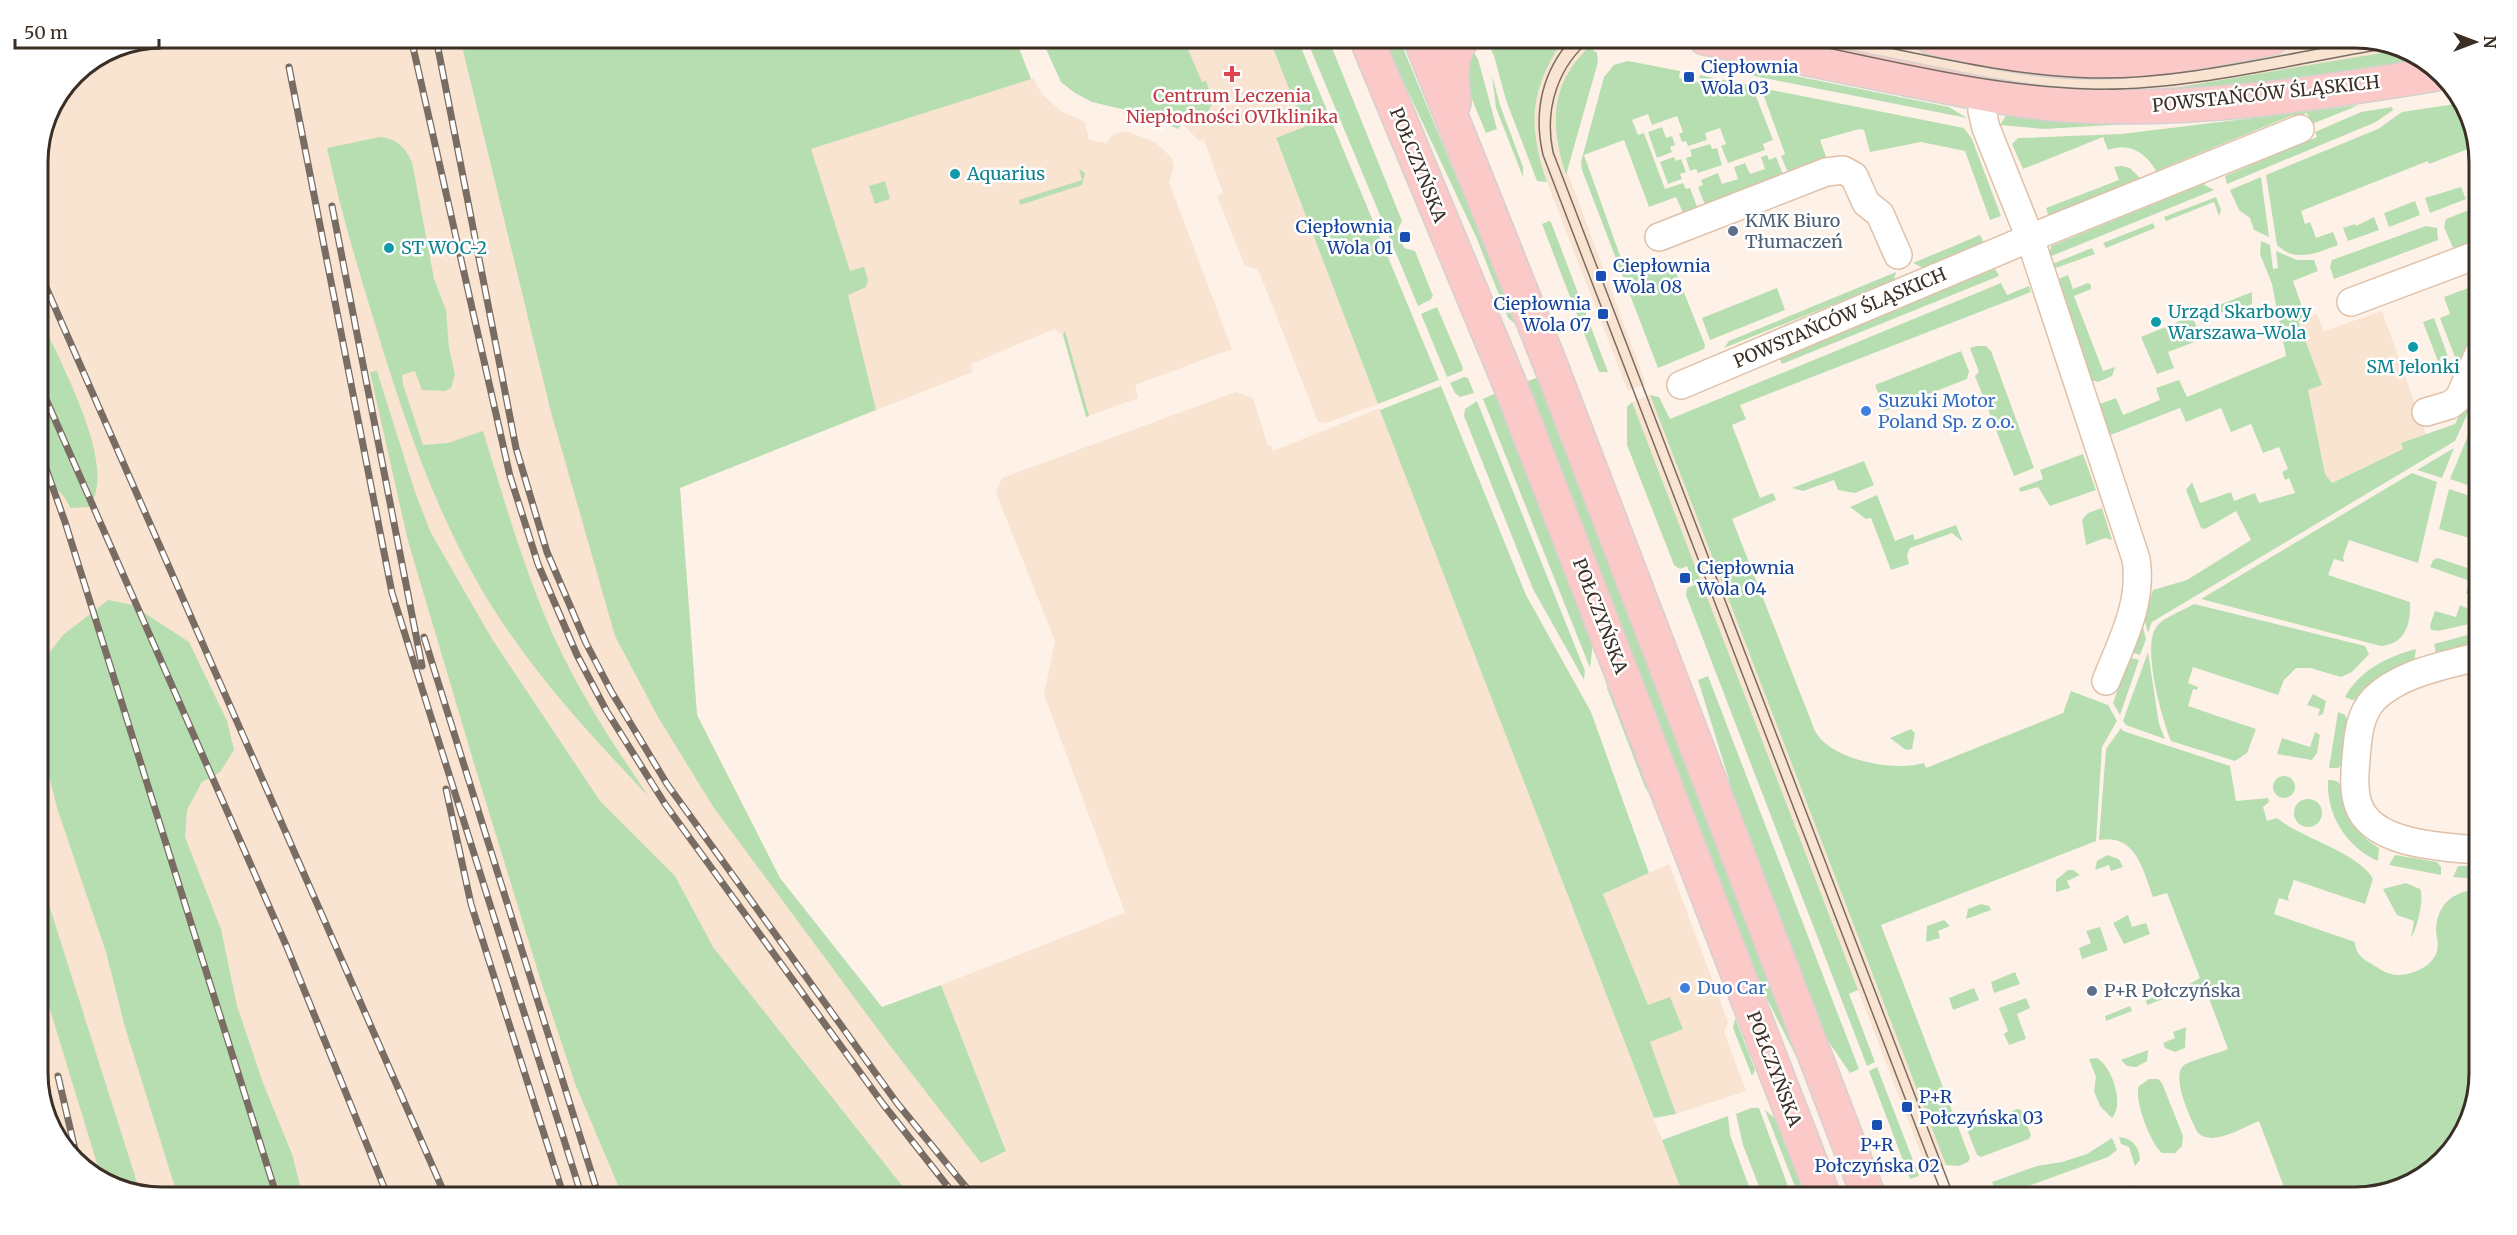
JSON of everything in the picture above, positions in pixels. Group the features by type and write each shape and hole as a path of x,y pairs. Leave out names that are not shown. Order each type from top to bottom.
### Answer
{"main road":[{"name":"POŁCZYŃSKA","path":"1370,48 1591,592 1820,1187"},
{"path":"1424,48 1532,317 1865,1187"},
{"path":"1455,123 1451,67 1457,48"},
{"name":"POWSTAŃCÓW ŚLĄSKICH","path":"1756,48 1984,94 2068,105 2173,106 2355,88 2429,75"},
{"path":"1977,48 2004,54 2088,62 2159,58 2204,48"},
{"path":"1487,333 1500,338 1523,337 1530,331 1532,317"}],"street":[{"path":"1984,94 1982,111 1986,128 2030,238 2136,559 2139,579 2136,602 2106,681"},
{"name":"POWSTAŃCÓW ŚLĄSKICH","path":"1682,385 2030,238 2300,129"},
{"path":"1659,237 1826,172 1843,170 1854,176 1866,203 1880,214 1898,255"},
{"path":"2350,302 2469,258"},
{"path":"2426,412 2450,405 2459,398 2469,376"},
{"path":"2469,659 2403,680 2375,698 2364,711 2360,724 2354,775 2358,805 2363,815 2378,830 2411,840 2469,848"}],"shaded area":[{"path":"154,48 507,48 680,487 697,715 780,878 998,1155 1006,1151 941,985 1125,913 1044,694 1055,641 996,493 1002,478 1236,392 1253,398 1268,446 1271,445 1273,451 1380,408 1680,1187 162,1187 140,1185 112,1175 87,1159 67,1136 54,1110 48,1081 48,154 52,132 67,99 81,81 105,63 125,54"},
{"path":"1187,48 1273,48 1304,127 1276,139 1378,404 1326,423 1318,422 1258,269 1245,266 1217,196 1223,193 1204,140 1199,141 1182,123 1202,83"},
{"path":"1558,48 1588,48 1573,65 1560,92 1555,121 1557,144 1646,384 1628,391 1547,182 1535,139 1534,113 1537,92 1546,68"},
{"path":"1809,48 1920,48 2002,64 2253,54 2291,48 2355,48 2386,52 2176,89 2091,96"},
{"path":"1033,78 1042,94 1061,111 1085,122 1089,140 1107,143 1113,134 1126,131 1155,142 1172,158 1174,167 1169,182 1232,349 1135,385 1138,398 1086,417 1063,335 1054,329 971,364 973,372 876,410 811,149"},
{"path":"2382,311 2426,435 2401,443 2403,449 2332,483 2325,474 2308,389 2321,385 2298,321 2317,314 2324,331"},
{"path":"1650,395 1946,1165 1928,1172 1632,402"},
{"path":"1669,864 1728,1022 1724,1032 1746,1091 1676,1114 1650,1042 1683,1028 1648,1005 1603,894"}],"green space":[{"path":"462,48 1019,48 1031,79 811,149 850,271 864,267 868,280 866,287 848,295 876,410 680,488 697,715 780,878 882,1007 941,985 1006,1151 981,1163 885,1039 714,808 658,717 615,636 551,412"},
{"path":"1046,48 1187,48 1202,82 1206,81 1213,103 1206,115 1182,123 1178,129 1147,115 1092,102 1061,82"},
{"path":"1273,48 1301,48 1439,380 1378,404 1276,138 1304,127"},
{"path":"1310,48 1332,48 1402,221 1397,231 1404,248 1415,251 1433,296 1418,306"},
{"path":"1388,48 1403,48 1517,325 1508,318 1477,239"},
{"path":"1471,48 1478,59 1497,129 1486,133 1464,80"},
{"path":"1490,48 1558,48 1543,77 1535,110 1537,144 1547,182 1537,181 1506,100"},
{"path":"1588,48 1597,53 1598,62 1566,175 1557,140 1556,107 1566,76"},
{"path":"2272,48 2291,48 2253,54 2252,52"},
{"path":"2386,52 2409,62 2272,85 2156,91"},
{"path":"1628,61 1680,71 1679,78 1698,82 1700,75 1752,86 1773,140 1763,144 1765,150 1728,163 1721,146 1726,144 1720,128 1705,133 1707,140 1688,146 1686,141 1682,142 1679,134 1683,132 1677,116 1652,125 1648,114 1632,120 1638,135 1644,133 1665,189 1683,183 1686,189 1690,188 1699,212 1684,215 1676,197 1649,207 1624,140 1584,155 1627,275 1664,261 1673,265 1705,345 1704,349 1658,368 1582,170 1581,162 1604,77 1614,65"},
{"path":"1755,68 1949,107 1967,118 1754,76"},
{"path":"1492,75 1500,105 1523,167 1523,177 1496,108"},
{"path":"1761,88 1964,128 1972,139 2001,216 1990,220 1965,151 1921,142 1870,152 1864,130 1859,129 1820,140 1828,162 1790,177 1781,156 1785,154"},
{"path":"2453,104 2463,125 2468,149 2429,164 2428,161 2301,211 2305,224 2310,222 2316,238 2333,232 2338,245 2299,255 2291,254 2277,245 2266,175 2378,129 2402,112"},
{"path":"2359,105 2312,124 2307,113 2296,117 2293,115 2156,171 2142,154 2130,148 2108,150 2103,137 2023,169 2012,144 2018,138 2121,134"},
{"path":"2392,107 2393,110 2376,122 2227,184 2225,176 2317,137 2315,132 2361,112"},
{"path":"2007,114 2163,122 2044,129 2000,125"},
{"path":"1662,127 1666,138 1672,136 1675,145 1670,147 1672,152 1657,158 1648,132"},
{"path":"380,137 391,139 399,144 412,162 434,279 446,310 449,348 455,375 451,388 445,391 422,390 415,371 402,375 423,445 448,443 483,431 518,543 561,652 591,708 649,797 561,700 513,638 468,565 431,487 401,406 375,324 343,214 327,148"},
{"path":"1710,144 1712,149 1717,148 1722,165 1698,173 1696,169 1690,171 1686,158 1692,156 1690,150"},
{"path":"1767,155 1769,160 1776,157 1785,179 1707,210 1698,187 1703,185 1701,180 1718,173 1722,184 1738,179 1734,167 1745,163 1750,174 1765,169 1761,157"},
{"path":"1674,157 1676,161 1681,159 1686,172 1680,174 1682,179 1668,184 1660,162"},
{"path":"2114,167 2130,168 2141,179 2048,215 2046,208 2119,180"},
{"path":"1079,169 1085,173 1082,185 1020,205 1019,200 1082,180"},
{"path":"2261,177 2269,237 2254,230 2250,218 2239,210 2230,190"},
{"path":"885,181 890,199 875,204 869,186"},
{"path":"2203,184 2214,190 2049,257 2051,246"},
{"path":"2461,187 2466,199 2430,213 2425,198"},
{"path":"2216,197 2221,210 2219,216 2214,202 2166,221 2164,217"},
{"path":"2415,201 2420,215 2389,227 2384,213"},
{"path":"2469,210 2469,242 2453,248 2444,227 2446,219"},
{"path":"2374,217 2379,230 2348,241 2343,228 2355,224 2356,226"},
{"path":"1549,221 1608,372 1599,372 1542,224"},
{"path":"2153,223 2155,228 2106,248 2103,243"},
{"path":"2426,226 2437,228 2438,240 2334,279 2330,267 2332,260"},
{"path":"1980,235 1984,243 1923,268 1913,263"},
{"path":"2261,241 2270,245 2273,269 2278,268 2276,251 2297,260 2314,260 2318,271 2293,281 2306,318 2298,321 2322,385 2308,390 2325,474 2332,483 2403,449 2401,443 2455,424 2466,402 2469,403 2469,411 2455,441 2152,622 2148,633 2144,618 2153,590 2187,580 2251,540 2236,511 2205,529 2201,528 2186,490 2192,482 2200,503 2231,492 2234,501 2255,493 2259,503 2295,493 2289,478 2285,480 2282,472 2288,469 2279,447 2263,453 2251,424 2231,432 2221,408 2186,422 2180,408 2108,436 2097,405 2116,398 2123,415 2160,400 2156,388 2179,380 2187,397 2286,356 2272,284 2260,254"},
{"path":"2092,248 2095,254 2053,269 2052,264"},
{"path":"1995,269 1999,276 1782,364 1779,357"},
{"path":"1896,272 1894,280 1724,348 1729,341"},
{"path":"2068,275 2073,289 2088,283 2091,285 2091,289 2074,296 2103,371 2115,367 2112,376 2098,382 2089,379 2056,280"},
{"path":"2001,283 2007,295 2029,286 2031,292 1740,405 1746,419 1732,425 1760,498 1773,493 1776,500 1732,519 1815,731 1834,750 1864,761 1896,766 1924,763 1926,768 2063,713 2071,691 2108,705 2117,721 2102,747 2096,841 1881,925 1970,1158 1968,1162 1959,1166 1946,1165 1650,395 1659,397 1670,419"},
{"path":"1777,288 1785,310 1710,340 1702,318"},
{"path":"2469,288 2469,358 2462,375 2440,318 2450,314 2444,297"},
{"path":"2252,292 2252,304 2240,309 2238,305 2203,320 2199,313"},
{"path":"1437,307 1463,368 1462,371 1447,377 1421,314"},
{"path":"2192,316 2202,339 2168,352 2174,368 2157,374 2141,337"},
{"path":"2434,318 2452,368 2442,372 2423,322"},
{"path":"1065,331 1089,416 1086,417 1063,335"},
{"path":"48,334 82,410 97,466 97,489 89,507 71,508 62,494 48,482"},
{"path":"1986,346 1991,351 2034,468 2014,476 1975,376 1979,372 1970,348"},
{"path":"1961,351 1969,371 1967,379 1885,411 1875,385"},
{"path":"377,371 415,492 431,533 492,639 600,801 675,876 713,947 903,1187 619,1187 576,1086 539,975 473,760 408,541 370,372"},
{"path":"1464,377 1468,378 1474,393 1460,397 1450,383"},
{"path":"1539,377 1851,1187 1847,1187 1798,1060 1757,979 1525,382"},
{"path":"1441,386 1526,595 1591,712 1649,873 1603,894 1648,1005 1670,997 1683,1029 1650,1042 1676,1114 1654,1118 1380,410"},
{"path":"1496,393 1593,643 1590,668 1483,399"},
{"path":"1477,401 1585,671 1584,680 1533,589 1464,416 1465,409"},
{"path":"1632,402 1858,990 1849,994 1875,1062 1867,1066 1686,595 1687,588 1694,585 1687,566 1680,569 1674,565 1627,445 1627,407"},
{"path":"2469,433 2469,486 2450,479"},
{"path":"2454,448 2442,478 2417,470"},
{"path":"2083,454 2096,490 2050,506 2038,487 2020,492 2019,488 2043,479 2040,470"},
{"path":"1864,461 1874,485 1855,493 1838,490 1834,480 1803,491 1792,488"},
{"path":"2412,473 2437,482 2418,563 2349,540 2343,557 2344,562 2334,559 2328,575 2410,602 2408,625 2396,641 2381,646 2201,599"},
{"path":"2449,489 2469,496 2469,538 2439,529"},
{"path":"1877,495 1895,541 1913,534 1915,540 1956,525 1963,542 1952,533 1910,548 1907,555 1909,564 1891,570 1871,518 1866,519 1850,507"},
{"path":"2102,508 2112,540 2105,538 2086,545 2082,520 2088,513"},
{"path":"2438,558 2469,569 2469,581 2430,567 2433,560"},
{"path":"108,600 132,605 189,642 227,721 234,750 220,772 202,782 187,810 185,837 221,929 237,1006 263,1083 292,1154 300,1187 175,1187 125,1027 106,952 58,811 48,772 48,654 63,635"},
{"path":"2194,604 2365,646 2369,654 2352,672 2341,677 2310,668 2296,668 2284,680 2278,695 2193,667 2188,683 2198,687 2197,690 2193,689 2188,706 2256,729 2247,753 2235,761 2171,741 2158,700 2152,665 2153,636 2160,623"},
{"path":"2460,605 2469,609 2469,624 2438,631 2431,630 2430,625 2435,611 2456,617"},
{"path":"2142,623 2146,639 2140,655 2131,652"},
{"path":"2469,635 2469,646 2436,653 2434,644"},
{"path":"2416,649 2414,662 2382,674 2358,699 2352,700 2345,697 2366,672 2395,656"},
{"path":"2148,652 2159,724 2165,739 2126,725 2123,721"},
{"path":"2129,657 2139,660 2120,715 2113,703"},
{"path":"1708,676 1859,1069 1850,1073 1824,1035 1735,799 1698,680"},
{"path":"1608,684 1652,798 1645,787 1607,688"},
{"path":"2313,694 2326,701 2323,714 2318,716 2320,709 2307,705"},
{"path":"2338,712 2345,715 2348,721 2341,765 2338,768 2329,768"},
{"path":"2121,728 2123,731 2230,766 2236,801 2268,798 2269,802 2263,807 2267,821 2277,818 2356,861 2373,879 2365,904 2294,880 2288,897 2289,901 2279,898 2274,914 2355,942 2357,952 2361,957 2385,972 2397,975 2411,973 2425,967 2437,951 2436,928 2440,911 2450,899 2469,891 2469,1081 2467,1095 2463,1110 2450,1136 2430,1159 2399,1178 2370,1186 2284,1187 2259,1121 2220,1137 2204,1137 2198,1133 2183,1099 2180,1072 2186,1064 2228,1049 2207,993 2192,997 2188,985 2200,978 2167,893 2153,897 2141,865 2130,848 2112,839 2099,840 2106,749"},
{"path":"1911,729 1915,733 1912,749 1906,750 1890,738"},
{"path":"2315,732 2320,735 2317,753 2312,760 2277,754 2282,738 2310,747"},
{"path":"2284,776 2292,779 2295,787 2292,795 2284,798 2276,795 2273,787 2276,779"},
{"path":"2328,780 2339,783 2346,811 2353,824 2367,840 2379,848 2378,861 2356,847 2340,828 2330,805"},
{"path":"2308,799 2318,803 2322,813 2318,823 2308,827 2298,823 2294,813 2298,803"},
{"path":"2107,855 2119,859 2123,867 2111,871 2109,865 2095,870 2097,861"},
{"path":"2395,855 2437,862 2441,867 2441,875 2389,865"},
{"path":"2458,866 2469,866 2469,878 2453,877"},
{"path":"2068,870 2073,870 2080,875 2067,881 2070,888 2056,892 2056,880"},
{"path":"2406,883 2420,889 2421,894 2419,915 2411,938 2414,921 2397,915 2383,889"},
{"path":"48,902 138,1184 125,1181 98,1167 48,1003"},
{"path":"1981,904 1989,906 1991,910 1966,919 1968,909"},
{"path":"2128,915 2132,927 2146,923 2150,934 2124,944 2113,923"},
{"path":"1944,920 1950,926 1938,931 1940,938 1926,942 1927,926"},
{"path":"2100,927 2108,950 2082,959 2079,948 2091,943 2086,931"},
{"path":"2015,972 2020,984 1994,993 1991,982"},
{"path":"1974,988 1979,1000 1953,1010 1949,998"},
{"path":"2171,990 2174,995 2147,1005 2146,1000"},
{"path":"2026,998 2030,1008 2017,1014 2026,1039 2009,1045 2004,1034 2008,1031 1999,1008"},
{"path":"2130,1006 2132,1011 2106,1021 2105,1016"},
{"path":"1735,1018 1755,1070 1752,1076 1733,1028"},
{"path":"2186,1027 2185,1048 2175,1052 2165,1048 2163,1043 2175,1038 2173,1032"},
{"path":"2148,1050 2147,1061 2136,1067 2127,1066 2121,1060"},
{"path":"2097,1058 2108,1069 2115,1086 2117,1104 2112,1118 2100,1106 2094,1091 2096,1077 2089,1059"},
{"path":"1877,1067 1919,1176 1910,1179 1869,1071"},
{"path":"2149,1079 2158,1079 2162,1083 2183,1136 2182,1146 2175,1153 2162,1153 2153,1141 2144,1121 2138,1092 2139,1086"},
{"path":"1751,1108 1759,1108 1788,1187 1759,1187 1743,1145 1736,1114"},
{"path":"2017,1109 2021,1110 2031,1135 2029,1139 1981,1157 1977,1155 1968,1132 1970,1128"},
{"path":"1765,1110 1777,1120 1803,1187 1795,1187"},
{"path":"1728,1116 1730,1135 1749,1187 1680,1187 1662,1140"},
{"path":"2119,1137 2128,1139 2136,1147 2140,1160 2135,1166 2129,1147 2121,1144"},
{"path":"2112,1138 2117,1150 2108,1157 2026,1187 1994,1187 1992,1182 2037,1166 2062,1162 2087,1154"}],"tram line":[{"path":"1564,48 1553,64 1542,93 1539,123 1543,155 1939,1187"},
{"path":"1582,48 1571,61 1556,89 1551,120 1553,152 1950,1187"},
{"path":"1828,48 1972,77 2011,83 2089,89 2126,89 2203,81 2376,50"},
{"path":"1890,48 1998,69 2092,78 2126,78 2195,71 2323,48"}],"railway":[{"path":"413,48 510,476 538,564 577,655 606,710 665,804 883,1104 948,1187"},
{"path":"438,48 516,448 547,552 586,643 611,691 667,784 897,1103 966,1187"},
{"path":"289,67 392,593 579,1187"},
{"path":"332,206 422,666"},
{"path":"48,292 442,1187"},
{"path":"48,404 286,945 384,1187"},
{"path":"48,474 274,1187"},
{"path":"424,637 596,1187"},
{"path":"446,789 471,904 561,1187"},
{"path":"58,1076 74,1145"}],"place":[{"name":"Centrum Leczenia Niepłodności OVIklinika","path":"1232,74"},
{"name":"Ciepłownia Wola 03","path":"1689,77"},
{"name":"Aquarius","path":"955,174"},
{"name":"KMK Biuro Tłumaczeń","path":"1733,231"},
{"name":"Ciepłownia Wola 01","path":"1405,237"},
{"name":"ST WOC-2","path":"389,248"},
{"name":"Ciepłownia Wola 08","path":"1601,276"},
{"name":"Ciepłownia Wola 07","path":"1603,314"},
{"name":"Urząd Skarbowy Warszawa-Wola","path":"2156,322"},
{"name":"SM Jelonki","path":"2413,347"},
{"name":"Suzuki Motor Poland Sp. z o.o.","path":"1866,411"},
{"name":"Ciepłownia Wola 04","path":"1685,578"},
{"name":"Duo Car","path":"1685,988"},
{"name":"P+R Połczyńska","path":"2092,991"},
{"name":"P+R Połczyńska 03","path":"1907,1107"},
{"name":"P+R Połczyńska 02","path":"1877,1125"}]}
